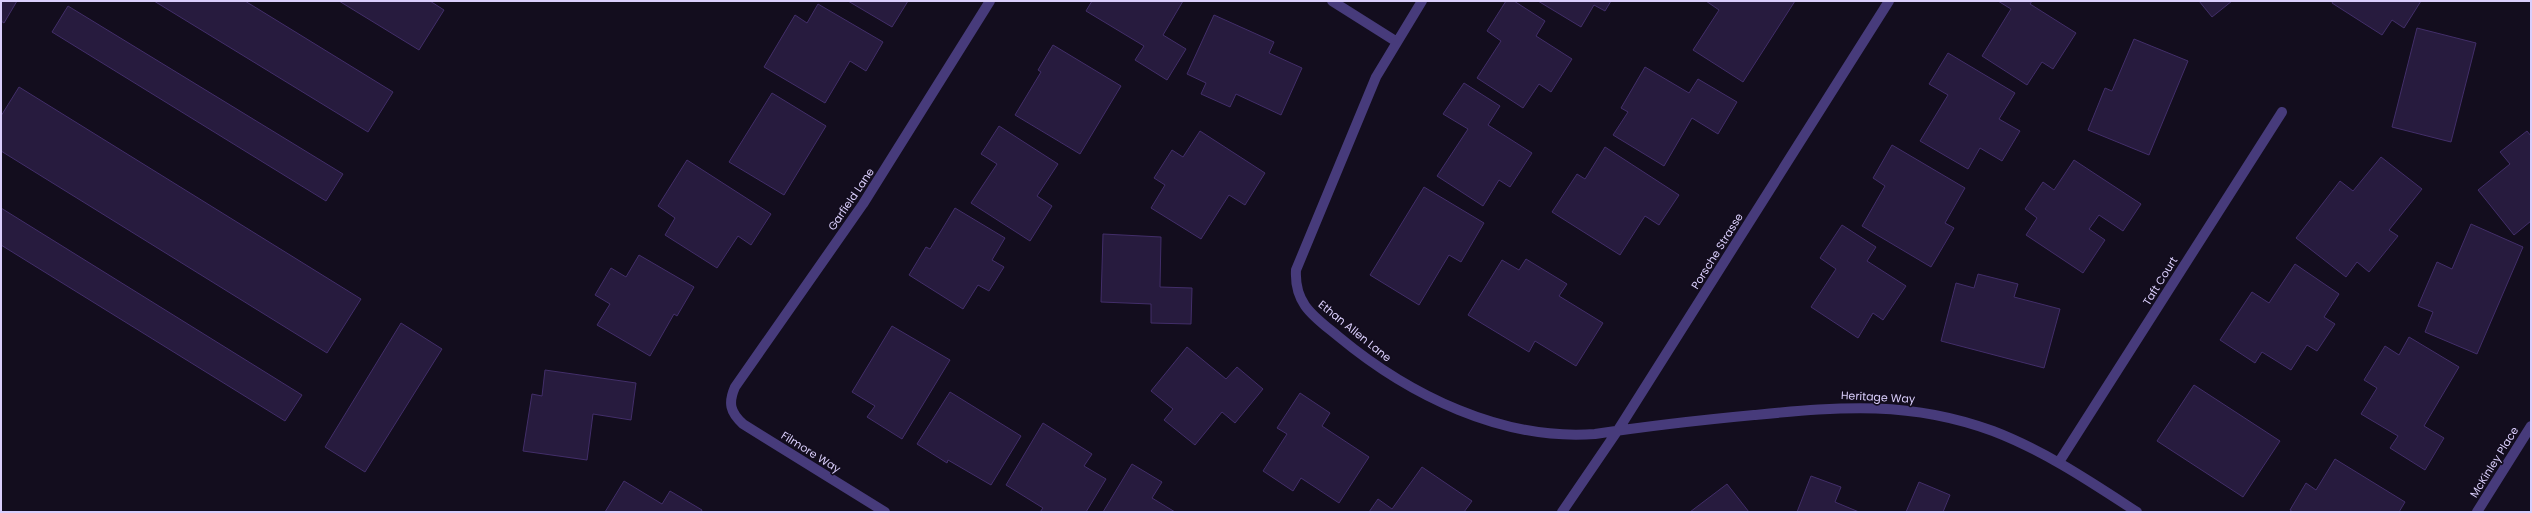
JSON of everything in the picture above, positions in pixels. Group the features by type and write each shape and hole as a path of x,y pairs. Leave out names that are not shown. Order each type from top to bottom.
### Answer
{"street":[{"name":"Garfield Lane","path":"730,407 730,397 735,387 864,204 990,1"},
{"path":"1332,1 1397,42"},
{"name":"Ethan Allen Lane","path":"1422,1 1376,78 1357,118 1301,254 1296,270 1295,285 1301,301 1313,316 1376,365 1410,387 1444,404 1526,430 1576,435 1618,430"},
{"name":"Porsche Strasse","path":"1562,512 1618,430 1889,1"},
{"name":"Taft Court","path":"2059,462 2282,112"},
{"name":"Filmore Way","path":"730,407 735,417 743,424 885,512"},
{"name":"Heritage Way","path":"1618,430 1838,407 1899,408 1928,413 1992,431 2059,462 2137,512"},
{"name":"McKinley Place","path":"2477,512 2531,426"}],"building":[{"path":"1,1 17,1 4,23 1,21"},
{"path":"154,1 245,1 393,92 368,132"},
{"path":"339,1 430,1 444,10 419,50"},
{"path":"848,1 908,1 892,27"},
{"path":"1092,1 1183,1 1163,35 1186,49 1167,80 1135,60 1144,46 1086,11"},
{"path":"1506,1 1514,1 1545,21 1536,36 1572,59 1551,92 1539,84 1523,108 1477,78 1501,41 1487,31"},
{"path":"1538,1 1611,1 1605,11 1594,5 1581,27"},
{"path":"1706,1 1795,1 1743,82 1693,50 1719,10"},
{"path":"1998,1 2032,1 2030,4 2076,33 2053,69 2042,62 2027,85 1982,56 2011,9"},
{"path":"2199,1 2232,1 2212,17"},
{"path":"2333,1 2421,1 2404,28 2392,20 2382,35 2332,3"},
{"path":"818,4 883,42 866,71 850,61 825,103 764,67 795,15 807,23"},
{"path":"68,6 343,174 326,201 52,32"},
{"path":"1214,15 1274,42 1269,53 1302,68 1281,115 1236,94 1230,107 1201,94 1206,83 1187,74"},
{"path":"2417,28 2476,43 2451,142 2392,127"},
{"path":"2134,39 2188,61 2149,155 2088,130 2105,88 2112,91"},
{"path":"1053,45 1121,86 1080,154 1015,115 1041,72 1038,70"},
{"path":"1948,53 2015,93 1999,119 2020,131 2002,161 1980,148 1968,169 1920,141 1948,95 1929,84"},
{"path":"1645,67 1689,93 1698,79 1737,102 1718,134 1692,118 1664,166 1613,135 1628,112 1621,108"},
{"path":"1464,83 1500,106 1488,125 1532,153 1510,187 1499,180 1483,206 1437,176 1468,129 1443,114"},
{"path":"19,87 361,299 327,353 1,151 1,116"},
{"path":"772,93 826,126 784,195 729,162"},
{"path":"999,126 1058,164 1037,196 1052,206 1030,241 971,203 997,164 981,154"},
{"path":"1200,131 1265,173 1245,205 1229,195 1201,239 1151,208 1165,185 1154,178 1172,150 1183,157"},
{"path":"2527,131 2531,136 2531,221 2514,235 2478,190 2510,164 2500,152"},
{"path":"1892,145 1965,188 1945,223 1954,228 1931,267 1862,226 1885,186 1873,178"},
{"path":"1605,147 1679,195 1659,225 1645,216 1620,255 1552,212 1577,174 1585,179"},
{"path":"2381,157 2422,189 2389,230 2398,236 2369,272 2357,262 2346,277 2296,238 2340,181 2353,191"},
{"path":"687,160 771,214 751,245 738,236 717,268 665,235 675,218 658,206"},
{"path":"2074,160 2141,204 2123,231 2099,215 2089,229 2105,240 2083,273 2026,235 2037,218 2025,209 2043,182 2054,190"},
{"path":"1424,187 1484,223 1461,262 1449,255 1419,305 1370,275"},
{"path":"1,208 302,395 285,421 1,245"},
{"path":"955,208 1005,238 992,260 1004,267 989,291 978,285 963,309 909,275 926,247 930,249"},
{"path":"2471,224 2523,247 2477,354 2425,332 2433,312 2418,306 2437,262 2452,269"},
{"path":"1842,225 1876,247 1867,261 1906,286 1883,320 1873,313 1858,338 1811,307 1836,269 1820,258"},
{"path":"1103,234 1161,237 1160,287 1192,288 1191,324 1151,323 1151,304 1101,302"},
{"path":"639,255 694,287 677,316 674,314 650,356 597,325 610,304 595,295 611,268 626,277"},
{"path":"1526,259 1567,284 1559,296 1603,323 1576,366 1535,341 1529,352 1468,315 1502,260 1519,270"},
{"path":"2295,264 2339,294 2324,317 2335,324 2317,351 2307,345 2291,370 2262,352 2255,363 2220,340 2252,292 2269,303"},
{"path":"1978,274 2018,284 2014,297 2060,309 2044,368 1941,341 1956,283 1974,288"},
{"path":"401,323 442,349 365,472 325,447"},
{"path":"892,326 950,360 902,439 867,417 875,406 852,392"},
{"path":"2409,337 2459,367 2424,426 2444,438 2425,470 2390,448 2398,436 2361,414 2377,388 2364,380 2385,346 2399,355"},
{"path":"1187,347 1226,379 1237,367 1263,389 1235,423 1222,412 1195,445 1164,420 1173,409 1151,391"},
{"path":"545,370 636,383 631,420 593,414 587,460 523,451 532,394 542,396"},
{"path":"2194,385 2280,441 2243,497 2157,441"},
{"path":"950,392 1021,436 991,485 948,460 947,463 917,444"},
{"path":"1300,393 1330,413 1322,426 1369,457 1339,503 1301,478 1293,491 1263,471 1287,434 1277,428"},
{"path":"1043,423 1092,454 1084,466 1106,479 1086,512 1040,512 1043,508 1006,485"},
{"path":"2335,459 2405,502 2399,512 2293,512 2290,510 2306,483 2316,490"},
{"path":"1132,464 1162,482 1152,498 1175,512 1103,512"},
{"path":"1422,467 1472,501 1464,512 1369,512 1378,499 1392,509"},
{"path":"1811,476 1841,487 1835,502 1859,512 1797,512"},
{"path":"624,481 662,504 670,491 702,510 701,512 605,512"},
{"path":"1919,482 1950,495 1943,512 1906,512"},
{"path":"1727,484 1749,512 1690,512"}]}
